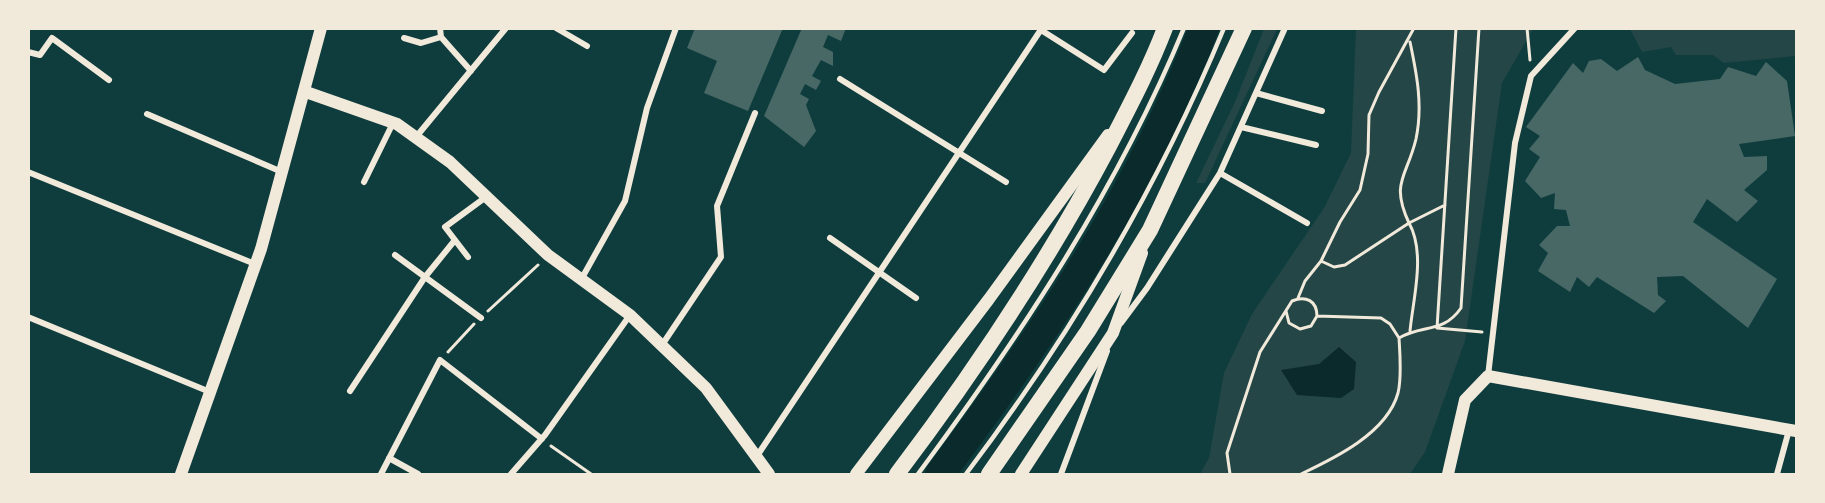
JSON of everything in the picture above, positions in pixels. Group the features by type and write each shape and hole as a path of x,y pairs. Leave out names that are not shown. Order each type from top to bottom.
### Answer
{"highway":[{"path":"897,474 977,364 1066,227 1133,100 1165,28"},
{"path":"989,474 1088,331 1150,230 1244,28"}],"main road":[{"path":"181,474 256,264 306,92 321,28"},
{"path":"306,92 393,122 450,162 548,255 630,315 706,388 769,474"},
{"path":"856,474 1016,263 1133,100"},
{"path":"1021,474 1113,333 1150,230"},
{"path":"1447,473 1466,400 1488,376 1793,430"}],"street":[{"path":"440,28 441,37 471,71"},
{"path":"416,138 506,28"},
{"path":"556,28 587,46"},
{"path":"570,37 574,28"},
{"path":"582,278 625,201 647,108 676,28"},
{"path":"1061,474 1113,333 1147,288 1220,173 1285,28"},
{"path":"1488,376 1515,142 1531,76 1575,28"},
{"path":"757,456 1041,29 1104,70 1132,33"},
{"path":"404,38 421,44 441,37"},
{"path":"29,54 40,55 52,38 109,80"},
{"path":"840,79 1006,182"},
{"path":"1256,93 1322,111"},
{"path":"662,346 721,257 717,206 755,113"},
{"path":"147,114 283,172"},
{"path":"364,182 393,122"},
{"path":"1241,127 1316,145"},
{"path":"28,172 256,264"},
{"path":"1220,173 1307,224"},
{"path":"468,257 445,227 486,197"},
{"path":"830,238 878,274 916,298"},
{"path":"350,391 425,277 455,240"},
{"path":"395,255 481,318"},
{"path":"511,474 542,439 630,315"},
{"path":"28,317 210,393"},
{"path":"381,474 440,360 542,439"},
{"path":"1777,474 1793,430"},
{"path":"389,458 418,474"}],"lane":[{"path":"918,474 982,388 1069,255 1149,109 1184,28"},
{"path":"966,474 1042,366 1114,254 1163,166 1224,28"}],"path":[{"path":"1298,298 1305,281 1321,261 1340,222 1360,190 1368,154 1369,115 1379,92 1410,41 1414,28"},
{"path":"1437,328 1456,28"},
{"path":"1437,328 1455,316 1461,308 1479,28"},
{"path":"1527,28 1531,76"},
{"path":"1410,41 1420,90 1416,139 1400,179 1401,205 1414,232 1417,256 1410,331"},
{"path":"1321,261 1334,267 1345,265 1409,223 1445,205"},
{"path":"440,360 548,255"},
{"path":"1230,474 1227,453 1260,352 1292,301 1304,298 1314,304 1317,315 1311,326 1300,329 1289,323 1286,311"},
{"path":"1301,474 1330,460 1362,438 1393,406 1398,391 1399,338 1390,324 1381,318 1317,315"},
{"path":"1399,338 1410,331 1437,328 1493,332"},
{"path":"542,439 591,474"}],"shaded area":[{"path":"1264,29 1277,29 1205,183 1196,183 1235,102"},
{"path":"1356,29 1533,29 1502,83 1465,341 1425,452 1410,474 1200,474 1209,458 1224,373 1252,314 1324,208 1351,153"},
{"path":"1630,29 1796,29 1796,56 1724,63 1713,55 1676,55 1671,47 1642,52"},
{"path":"1339,347 1356,362 1354,389 1341,398 1297,395 1281,370 1319,364"}],"building":[{"path":"695,28 783,28 748,111 704,93 717,61 687,48"},
{"path":"802,28 846,28 841,41 828,35 823,47 833,52 833,66 821,60 812,76 821,81 816,90 805,84 800,94 809,99 806,105 816,131 804,147 764,116"},
{"path":"1638,57 1645,70 1675,84 1720,79 1728,67 1756,76 1766,62 1787,81 1795,136 1739,144 1744,157 1767,156 1767,170 1744,190 1758,201 1737,222 1707,199 1693,222 1777,279 1748,328 1683,276 1657,277 1658,295 1666,301 1654,313 1597,277 1589,287 1577,277 1570,292 1538,271 1548,253 1539,245 1557,226 1570,226 1566,210 1554,209 1555,193 1541,198 1525,181 1540,157 1529,149 1540,136 1526,127 1573,63 1583,73 1589,61 1601,59 1617,71"}],"waterway":[{"path":"940,474 1053,315 1120,205 1150,148 1204,28"}]}
